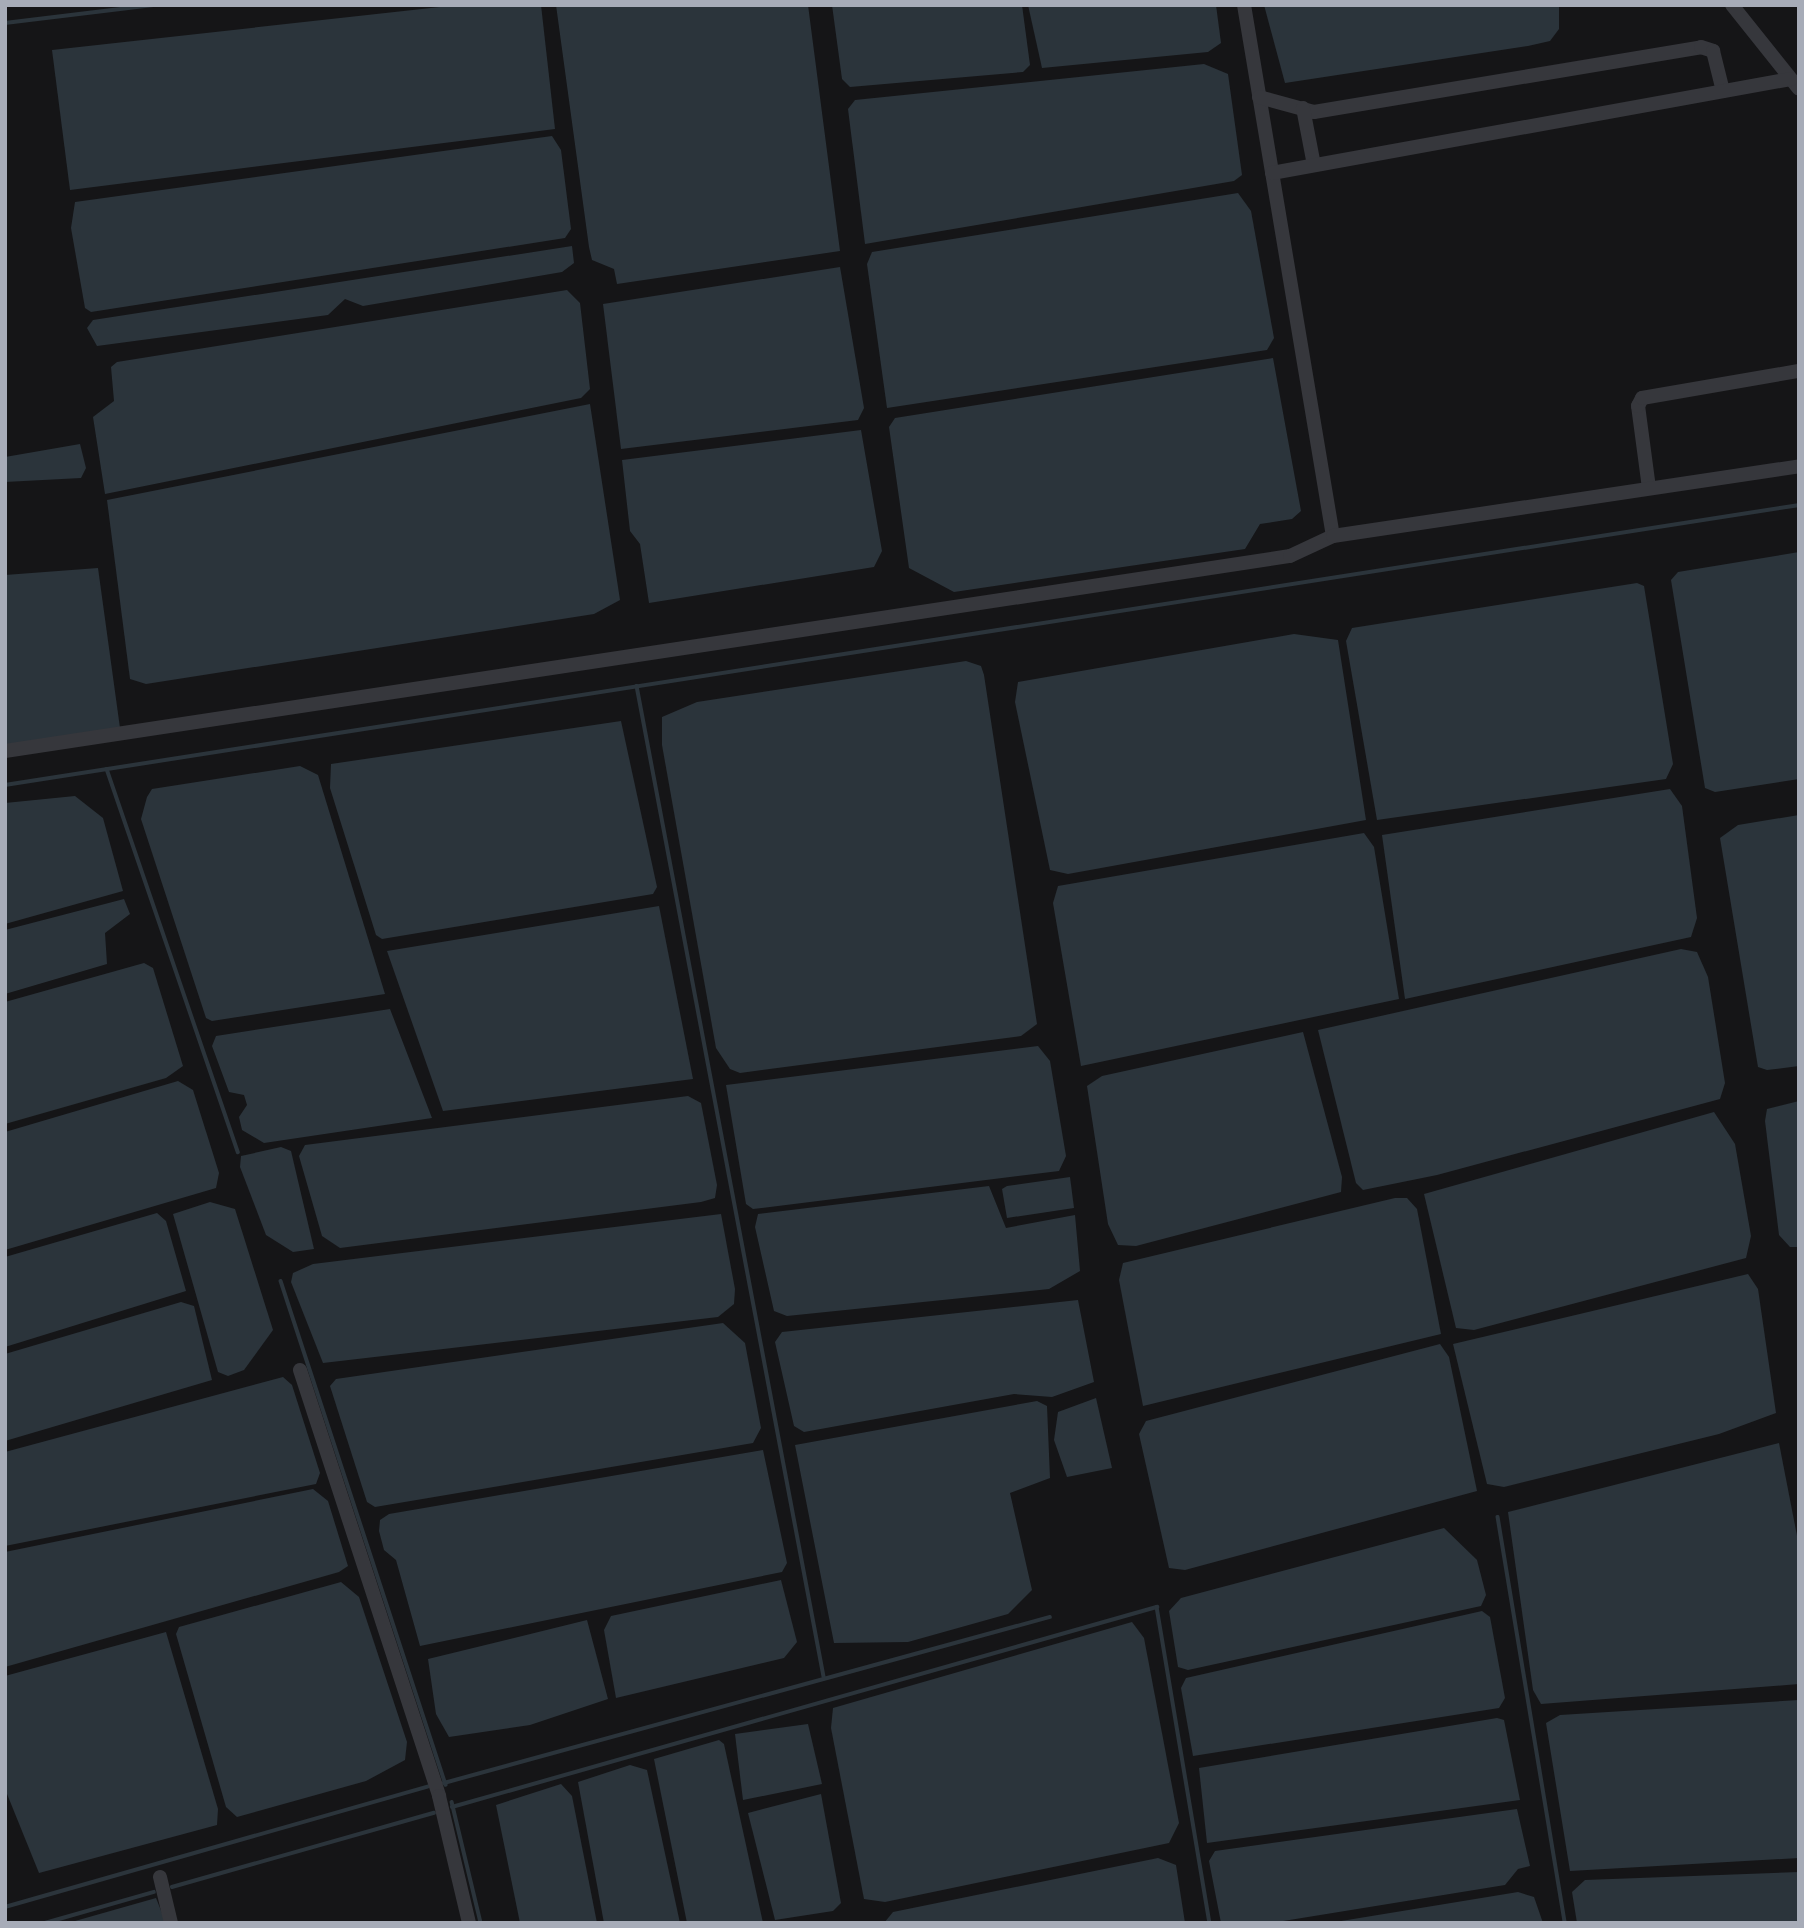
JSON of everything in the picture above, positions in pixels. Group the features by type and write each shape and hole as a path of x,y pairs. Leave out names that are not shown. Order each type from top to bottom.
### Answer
{"street":[{"path":"1244,5 1333,536"},
{"path":"1732,5 1795,84"},
{"path":"1259,97 1314,112 1701,47 1713,51 1723,91"},
{"path":"1272,173 1723,91 1795,84"},
{"path":"1303,108 1314,165"},
{"path":"1649,488 1638,406 1642,398 1799,371"},
{"path":"5,751 1290,556 1333,536 1799,466"},
{"path":"300,1370 439,1796 469,1923"},
{"path":"160,1877 171,1923"}],"shaded area":[{"path":"458,5 541,5 555,129 70,190 52,50"},
{"path":"556,5 808,5 840,251 617,284 614,269 592,260 589,247"},
{"path":"832,5 1022,5 1030,65 1023,72 850,87 842,79"},
{"path":"1028,5 1216,5 1221,43 1208,52 1042,68"},
{"path":"1264,5 1559,5 1559,29 1550,41 1528,46 1285,83"},
{"path":"1204,64 1228,74 1242,175 1234,181 865,244 848,109 855,100"},
{"path":"552,136 561,150 571,229 565,238 91,312 85,308 71,228 75,202"},
{"path":"1238,193 1251,211 1274,338 1267,350 887,408 867,264 872,252"},
{"path":"572,246 574,263 562,272 363,306 345,299 328,315 97,346 87,328 93,320"},
{"path":"840,267 864,408 858,420 621,449 603,304"},
{"path":"567,290 580,303 590,389 581,398 105,494 93,417 114,401 111,367 117,362"},
{"path":"1273,358 1301,511 1292,519 1260,524 1245,549 954,592 909,568 889,427 895,418"},
{"path":"590,404 620,600 594,614 146,684 130,679 107,500"},
{"path":"861,430 882,551 874,567 649,603 640,544 630,531 622,460"},
{"path":"80,444 86,468 81,478 5,482 5,457"},
{"path":"1799,552 1799,779 1715,792 1705,788 1671,580 1678,572"},
{"path":"98,568 120,728 5,746 5,575"},
{"path":"1637,583 1644,586 1673,764 1666,779 1377,820 1346,641 1352,628"},
{"path":"1294,634 1338,640 1366,820 1068,874 1050,870 1015,702 1018,682"},
{"path":"966,661 981,666 984,675 1037,1024 1021,1036 740,1073 730,1069 716,1048 662,745 662,717 697,702"},
{"path":"621,721 657,887 653,894 382,939 376,935 330,788 331,764"},
{"path":"300,766 318,775 385,994 212,1021 206,1018 141,819 147,797 152,789"},
{"path":"1670,789 1682,806 1697,918 1691,937 1405,999 1382,835"},
{"path":"75,796 103,818 123,891 5,924 5,803"},
{"path":"1799,815 1799,1066 1767,1070 1758,1067 1720,838 1738,825"},
{"path":"1364,833 1374,847 1399,999 1081,1066 1053,903 1058,886"},
{"path":"124,899 130,914 105,933 107,964 5,994 5,930"},
{"path":"659,906 693,1079 443,1111 387,951"},
{"path":"1681,949 1697,952 1708,977 1725,1083 1720,1099 1437,1175 1363,1190 1356,1183 1318,1030"},
{"path":"144,963 153,968 183,1066 166,1078 5,1124 5,1002"},
{"path":"390,1009 432,1118 264,1143 242,1130 239,1117 247,1105 244,1095 229,1092 212,1046 216,1036"},
{"path":"1303,1032 1342,1177 1341,1192 1136,1246 1118,1245 1108,1224 1087,1086 1102,1076"},
{"path":"1038,1046 1050,1061 1066,1156 1059,1171 753,1209 746,1204 726,1085"},
{"path":"178,1081 193,1090 219,1173 216,1188 5,1250 5,1132"},
{"path":"688,1096 701,1103 717,1185 715,1198 701,1202 340,1248 322,1236 299,1156 305,1145"},
{"path":"1799,1101 1799,1247 1790,1247 1779,1235 1765,1121 1767,1109"},
{"path":"1714,1112 1735,1144 1751,1236 1746,1258 1474,1330 1456,1328 1424,1194"},
{"path":"281,1147 291,1151 314,1249 293,1252 266,1235 240,1167 241,1156"},
{"path":"1070,1177 1074,1208 1007,1218 1002,1189"},
{"path":"989,1186 1006,1228 1075,1215 1080,1271 1049,1289 787,1316 774,1311 755,1227 758,1214"},
{"path":"1395,1198 1407,1198 1417,1209 1441,1334 1143,1406 1119,1280 1123,1263"},
{"path":"210,1202 235,1209 273,1330 244,1370 228,1376 218,1372 173,1214"},
{"path":"157,1213 166,1221 186,1291 5,1347 5,1257"},
{"path":"721,1214 735,1289 734,1304 718,1317 323,1363 291,1282 293,1273 313,1264"},
{"path":"1748,1274 1758,1289 1776,1413 1719,1434 1504,1487 1487,1484 1453,1344"},
{"path":"1078,1300 1094,1382 1052,1397 1014,1394 804,1432 794,1426 775,1342 782,1332"},
{"path":"181,1302 194,1306 212,1380 5,1441 5,1354"},
{"path":"723,1323 745,1343 761,1428 753,1443 375,1507 367,1502 330,1386 336,1379"},
{"path":"1440,1344 1449,1357 1477,1491 1185,1570 1169,1568 1139,1434 1146,1421"},
{"path":"283,1377 292,1385 320,1473 316,1484 5,1546 5,1452"},
{"path":"1096,1398 1112,1468 1067,1477 1054,1440 1058,1412"},
{"path":"1037,1401 1047,1406 1050,1478 1010,1493 1032,1590 1008,1614 908,1642 834,1643 795,1445"},
{"path":"1779,1443 1799,1546 1799,1684 1541,1704 1533,1690 1508,1512"},
{"path":"763,1450 787,1563 782,1572 420,1646 396,1560 384,1550 379,1531 380,1520 389,1514"},
{"path":"313,1489 328,1501 348,1566 339,1572 5,1667 5,1552"},
{"path":"1444,1528 1477,1560 1486,1595 1481,1606 1188,1670 1178,1667 1169,1611 1181,1598"},
{"path":"781,1580 797,1642 784,1658 616,1698 604,1630 611,1616"},
{"path":"341,1582 359,1597 407,1742 405,1760 366,1781 237,1817 226,1807 176,1634 179,1627"},
{"path":"1482,1611 1490,1617 1505,1698 1499,1708 1193,1756 1181,1688 1186,1678"},
{"path":"587,1620 608,1699 530,1725 449,1737 436,1714 428,1659"},
{"path":"1132,1622 1144,1638 1179,1823 1169,1843 885,1902 864,1899 831,1728 833,1708"},
{"path":"166,1632 218,1809 217,1825 39,1873 5,1789 5,1676"},
{"path":"1799,1700 1799,1858 1570,1871 1546,1723 1560,1715"},
{"path":"1497,1718 1504,1720 1520,1800 1207,1843 1199,1768"},
{"path":"808,1724 822,1784 743,1800 735,1734"},
{"path":"719,1740 724,1744 763,1923 687,1923 654,1759"},
{"path":"630,1765 647,1770 680,1923 604,1923 578,1782"},
{"path":"561,1784 572,1796 597,1923 520,1923 496,1805"},
{"path":"821,1794 841,1903 833,1911 775,1920 748,1813"},
{"path":"1517,1809 1530,1866 1518,1869 1505,1885 1271,1923 1221,1923 1209,1861 1215,1851"},
{"path":"1158,1858 1176,1865 1185,1923 884,1923 893,1912"},
{"path":"1799,1872 1799,1923 1577,1923 1572,1892 1585,1880"},
{"path":"1518,1892 1534,1897 1543,1923 1329,1923"},
{"path":"156,1898 166,1923 68,1923"}],"waterway":[{"path":"5,23 153,5"},
{"path":"5,785 1799,505"},
{"path":"637,686 824,1677"},
{"path":"107,769 238,1152"},
{"path":"281,1281 446,1785"},
{"path":"1498,1517 1565,1923"},
{"path":"452,1807 1157,1607 1210,1923"},
{"path":"444,1783 1050,1617"},
{"path":"5,1907 427,1787"},
{"path":"452,1802 481,1923"},
{"path":"172,1887 434,1813"},
{"path":"45,1923 154,1892"}]}
